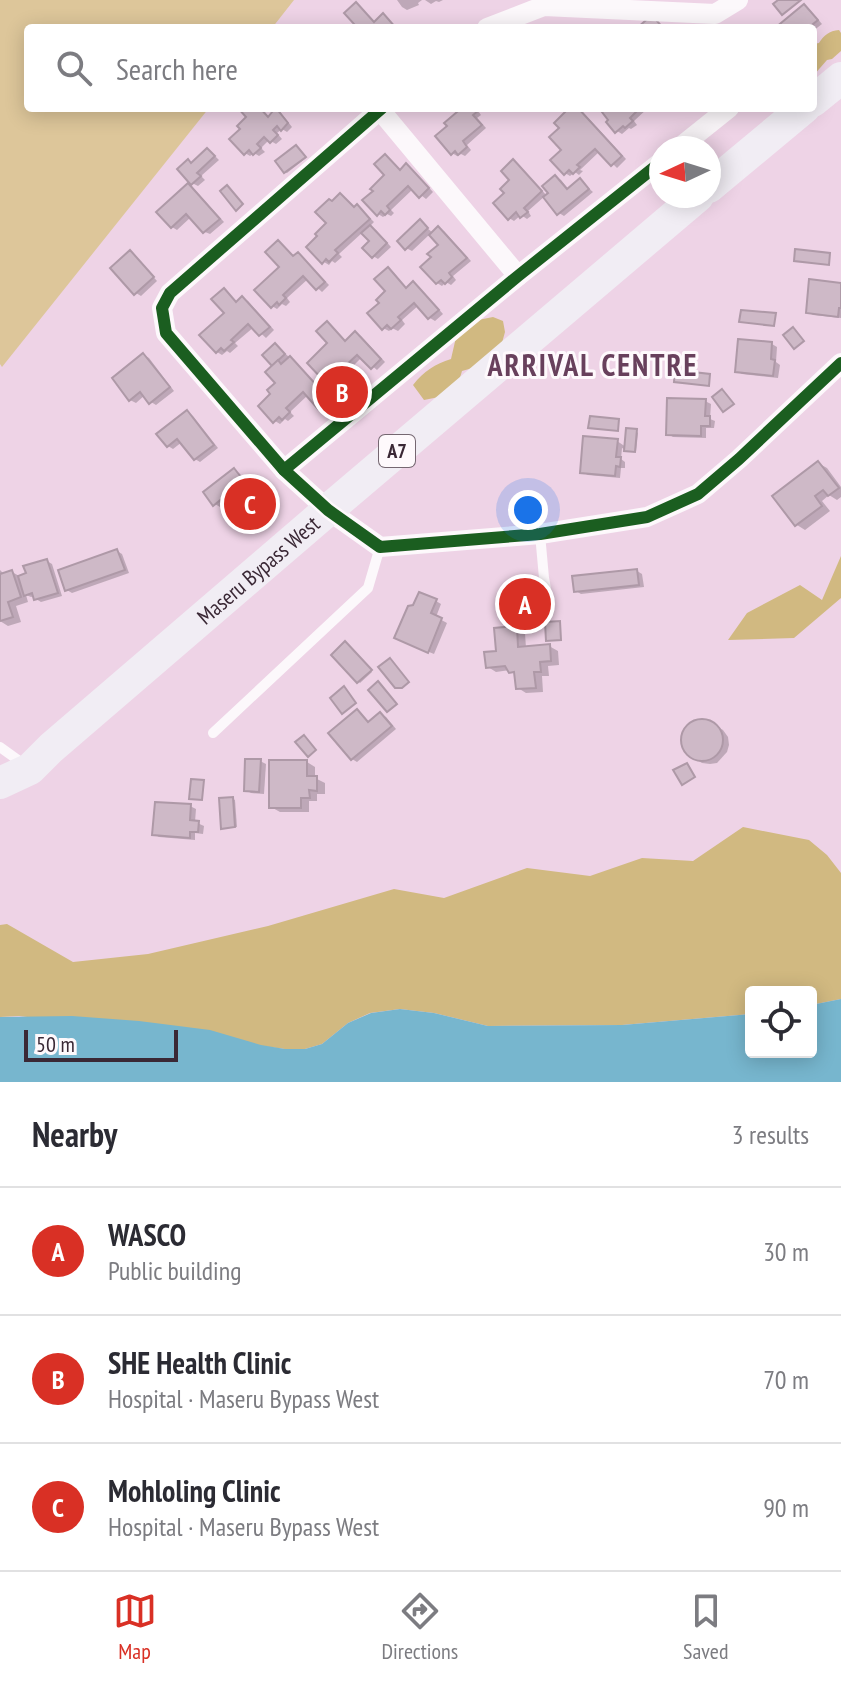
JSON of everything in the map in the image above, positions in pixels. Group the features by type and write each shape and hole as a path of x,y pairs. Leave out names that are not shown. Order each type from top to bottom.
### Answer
{"main road":[{"path":"817,98 841,78"},
{"path":"721,177 799,112"},
{"name":"Maseru Bypass West","path":"0,783 30,769 328,510 684,208"}],"street":[{"path":"497,24 544,6 721,21 738,0"},
{"path":"378,112 170,293 162,308 166,333 284,470 328,510 380,547 540,534 647,517 698,494 841,363"},
{"path":"383,112 518,276"},
{"path":"694,136 724,112"},
{"path":"284,470 649,172"}],"lane":[{"path":"540,534 548,600"},
{"path":"213,733 368,588 380,547"},
{"path":"0,747 30,769"}],"shaded area":[{"path":"0,0 294,0 275,24 24,24 24,112 206,112 2,367"},
{"path":"839,30 841,33 841,51 817,71 817,43 830,32"},
{"path":"493,317 503,321 505,332 497,361 462,371 457,388 444,396 424,400 413,385 430,369 451,359 457,333 468,322"},
{"path":"841,556 841,598 794,638 728,640 747,613 800,585 822,600"},
{"path":"743,827 809,840 827,855 841,873 841,999 817,1004 817,986 745,986 745,1015 622,1025 488,1026 434,1013 400,1009 370,1013 348,1023 322,1044 305,1049 19,1016 0,1017 0,925 7,924 73,962 148,954 268,926 394,889 444,898 527,868 590,876 642,858 693,861"}],"water":[{"path":"841,999 841,1082 0,1082 0,1017 72,1016 139,1021 210,1030 261,1045 305,1049 322,1044 348,1023 371,1013 400,1009 434,1013 488,1026 622,1025 745,1015 745,1058 817,1058 817,1004"}],"building":[{"path":"778,0 801,0 782,15 773,4"},
{"path":"356,2 374,22 383,13 393,24 354,24 344,13"},
{"path":"804,4 818,20 813,24 780,24"},
{"path":"652,15 660,24 642,24"},
{"path":"242,112 264,112 268,117 272,112 279,112 288,123 281,131 277,126 273,130 278,135 270,143 264,137 257,144 261,148 253,155 249,150 244,155 229,139 240,129 237,126 246,117"},
{"path":"457,112 477,112 473,115 482,125 463,141 467,147 458,155 455,151 451,155 435,136 447,126 444,123"},
{"path":"565,112 582,112 622,156 611,166 595,149 577,165 580,167 573,174 569,170 564,175 550,160 561,150 549,137 559,128 554,123"},
{"path":"602,112 636,112 630,118 633,121 615,133 606,122 608,120"},
{"path":"296,145 306,157 284,173 275,161"},
{"path":"207,148 215,156 197,173 201,176 191,185 177,169 188,159 191,163"},
{"path":"385,154 400,170 406,163 429,188 419,198 408,186 387,206 390,210 385,215 381,211 377,216 362,200 384,175 374,164"},
{"path":"513,159 542,191 524,208 528,212 520,218 516,212 508,220 493,203 504,193 500,189 509,180 501,171"},
{"path":"555,175 567,189 580,178 589,189 557,215 543,197 548,193 542,186"},
{"path":"188,183 220,219 203,233 186,214 171,228 156,212"},
{"path":"227,185 243,204 236,211 220,191"},
{"path":"340,193 354,207 357,204 370,219 335,250 338,253 329,262 326,259 322,264 306,247 326,223 315,212"},
{"path":"420,219 428,228 405,250 397,241"},
{"path":"370,225 387,243 372,258 362,248 369,241 361,233"},
{"path":"438,226 467,258 449,273 452,277 445,284 441,280 436,284 420,267 431,257 427,254 438,245 429,235"},
{"path":"278,240 293,256 298,252 325,282 316,290 303,276 283,295 286,298 279,305 277,302 271,308 254,290 279,267 265,252"},
{"path":"795,249 830,253 829,265 794,261"},
{"path":"130,250 154,277 134,295 110,268"},
{"path":"388,267 406,288 413,281 439,310 428,319 414,303 398,317 401,320 391,329 387,325 382,330 367,313 379,303 376,300 385,291 374,279"},
{"path":"809,279 841,283 838,317 806,313"},
{"path":"224,288 236,302 242,296 270,327 259,336 248,324 231,340 234,342 224,351 221,348 216,353 199,335 224,313 211,299"},
{"path":"741,310 776,313 774,326 739,322"},
{"path":"327,321 345,341 355,331 381,359 371,369 357,355 343,368 340,364 335,368 338,371 330,379 327,376 323,380 307,363 327,343 316,331"},
{"path":"793,327 804,341 794,349 783,335"},
{"path":"738,339 772,342 771,359 775,360 773,376 735,372"},
{"path":"275,343 285,354 272,366 262,355"},
{"path":"143,353 170,387 149,404 140,392 129,401 112,378"},
{"path":"290,356 329,399 318,409 303,392 286,408 290,412 273,423 258,406 270,394 267,390 275,383 265,372 278,360 281,364"},
{"path":"675,370 710,374 709,386 674,382"},
{"path":"722,389 734,404 723,412 712,397"},
{"path":"667,398 706,399 705,416 710,416 710,426 701,426 701,436 666,435"},
{"path":"187,410 214,445 194,460 177,439 167,447 156,434"},
{"path":"590,416 619,419 618,431 588,428"},
{"path":"626,428 637,429 635,452 624,451"},
{"path":"583,436 618,439 616,457 621,457 615,476 580,473"},
{"path":"818,461 839,488 828,496 823,490 815,496 822,506 795,526 772,496"},
{"path":"234,468 261,503 241,519 224,497 213,506 203,492"},
{"path":"117,549 125,570 65,591 58,570"},
{"path":"47,559 58,593 34,600 32,593 24,596 18,576 26,573 23,566"},
{"path":"637,569 639,585 574,592 572,576"},
{"path":"12,570 21,597 8,602 13,617 0,621 0,574"},
{"path":"419,592 437,599 431,613 442,618 428,653 394,638 408,606 413,605"},
{"path":"560,621 561,640 546,641 545,622"},
{"path":"517,626 518,647 550,644 551,661 540,662 541,672 534,672 536,688 516,689 514,672 509,673 505,666 486,668 484,652 496,651 494,628"},
{"path":"345,641 372,670 357,683 331,655"},
{"path":"390,658 409,682 402,688 395,688 378,667"},
{"path":"378,681 397,704 387,712 368,690"},
{"path":"344,686 356,703 342,714 330,698"},
{"path":"357,709 368,722 380,712 392,726 351,760 328,733"},
{"path":"702,719 717,725 723,740 717,755 702,761 687,755 681,740 687,725"},
{"path":"304,735 316,750 308,757 295,742"},
{"path":"245,759 261,759 259,792 244,791"},
{"path":"269,760 307,760 307,776 317,776 317,791 309,790 310,798 301,798 301,808 269,808"},
{"path":"687,763 695,777 682,785 673,770"},
{"path":"191,779 204,780 202,800 189,799"},
{"path":"233,797 235,827 221,829 219,798"},
{"path":"155,802 191,804 190,820 199,821 198,832 190,832 190,838 152,835"}],"cycle path":[{"path":"377,112 170,293 162,308 166,333 284,470 328,510 380,547 540,534 647,517 698,494 841,363"},
{"path":"284,470 649,172"}],"place":[{"name":"SHE Health Clinic","path":"342,392"},
{"name":"Mohloling Clinic","path":"250,504"},
{"name":"WASCO","path":"525,604"}],"district":[{"name":"ARRIVAL CENTRE","path":"593,364"}]}
